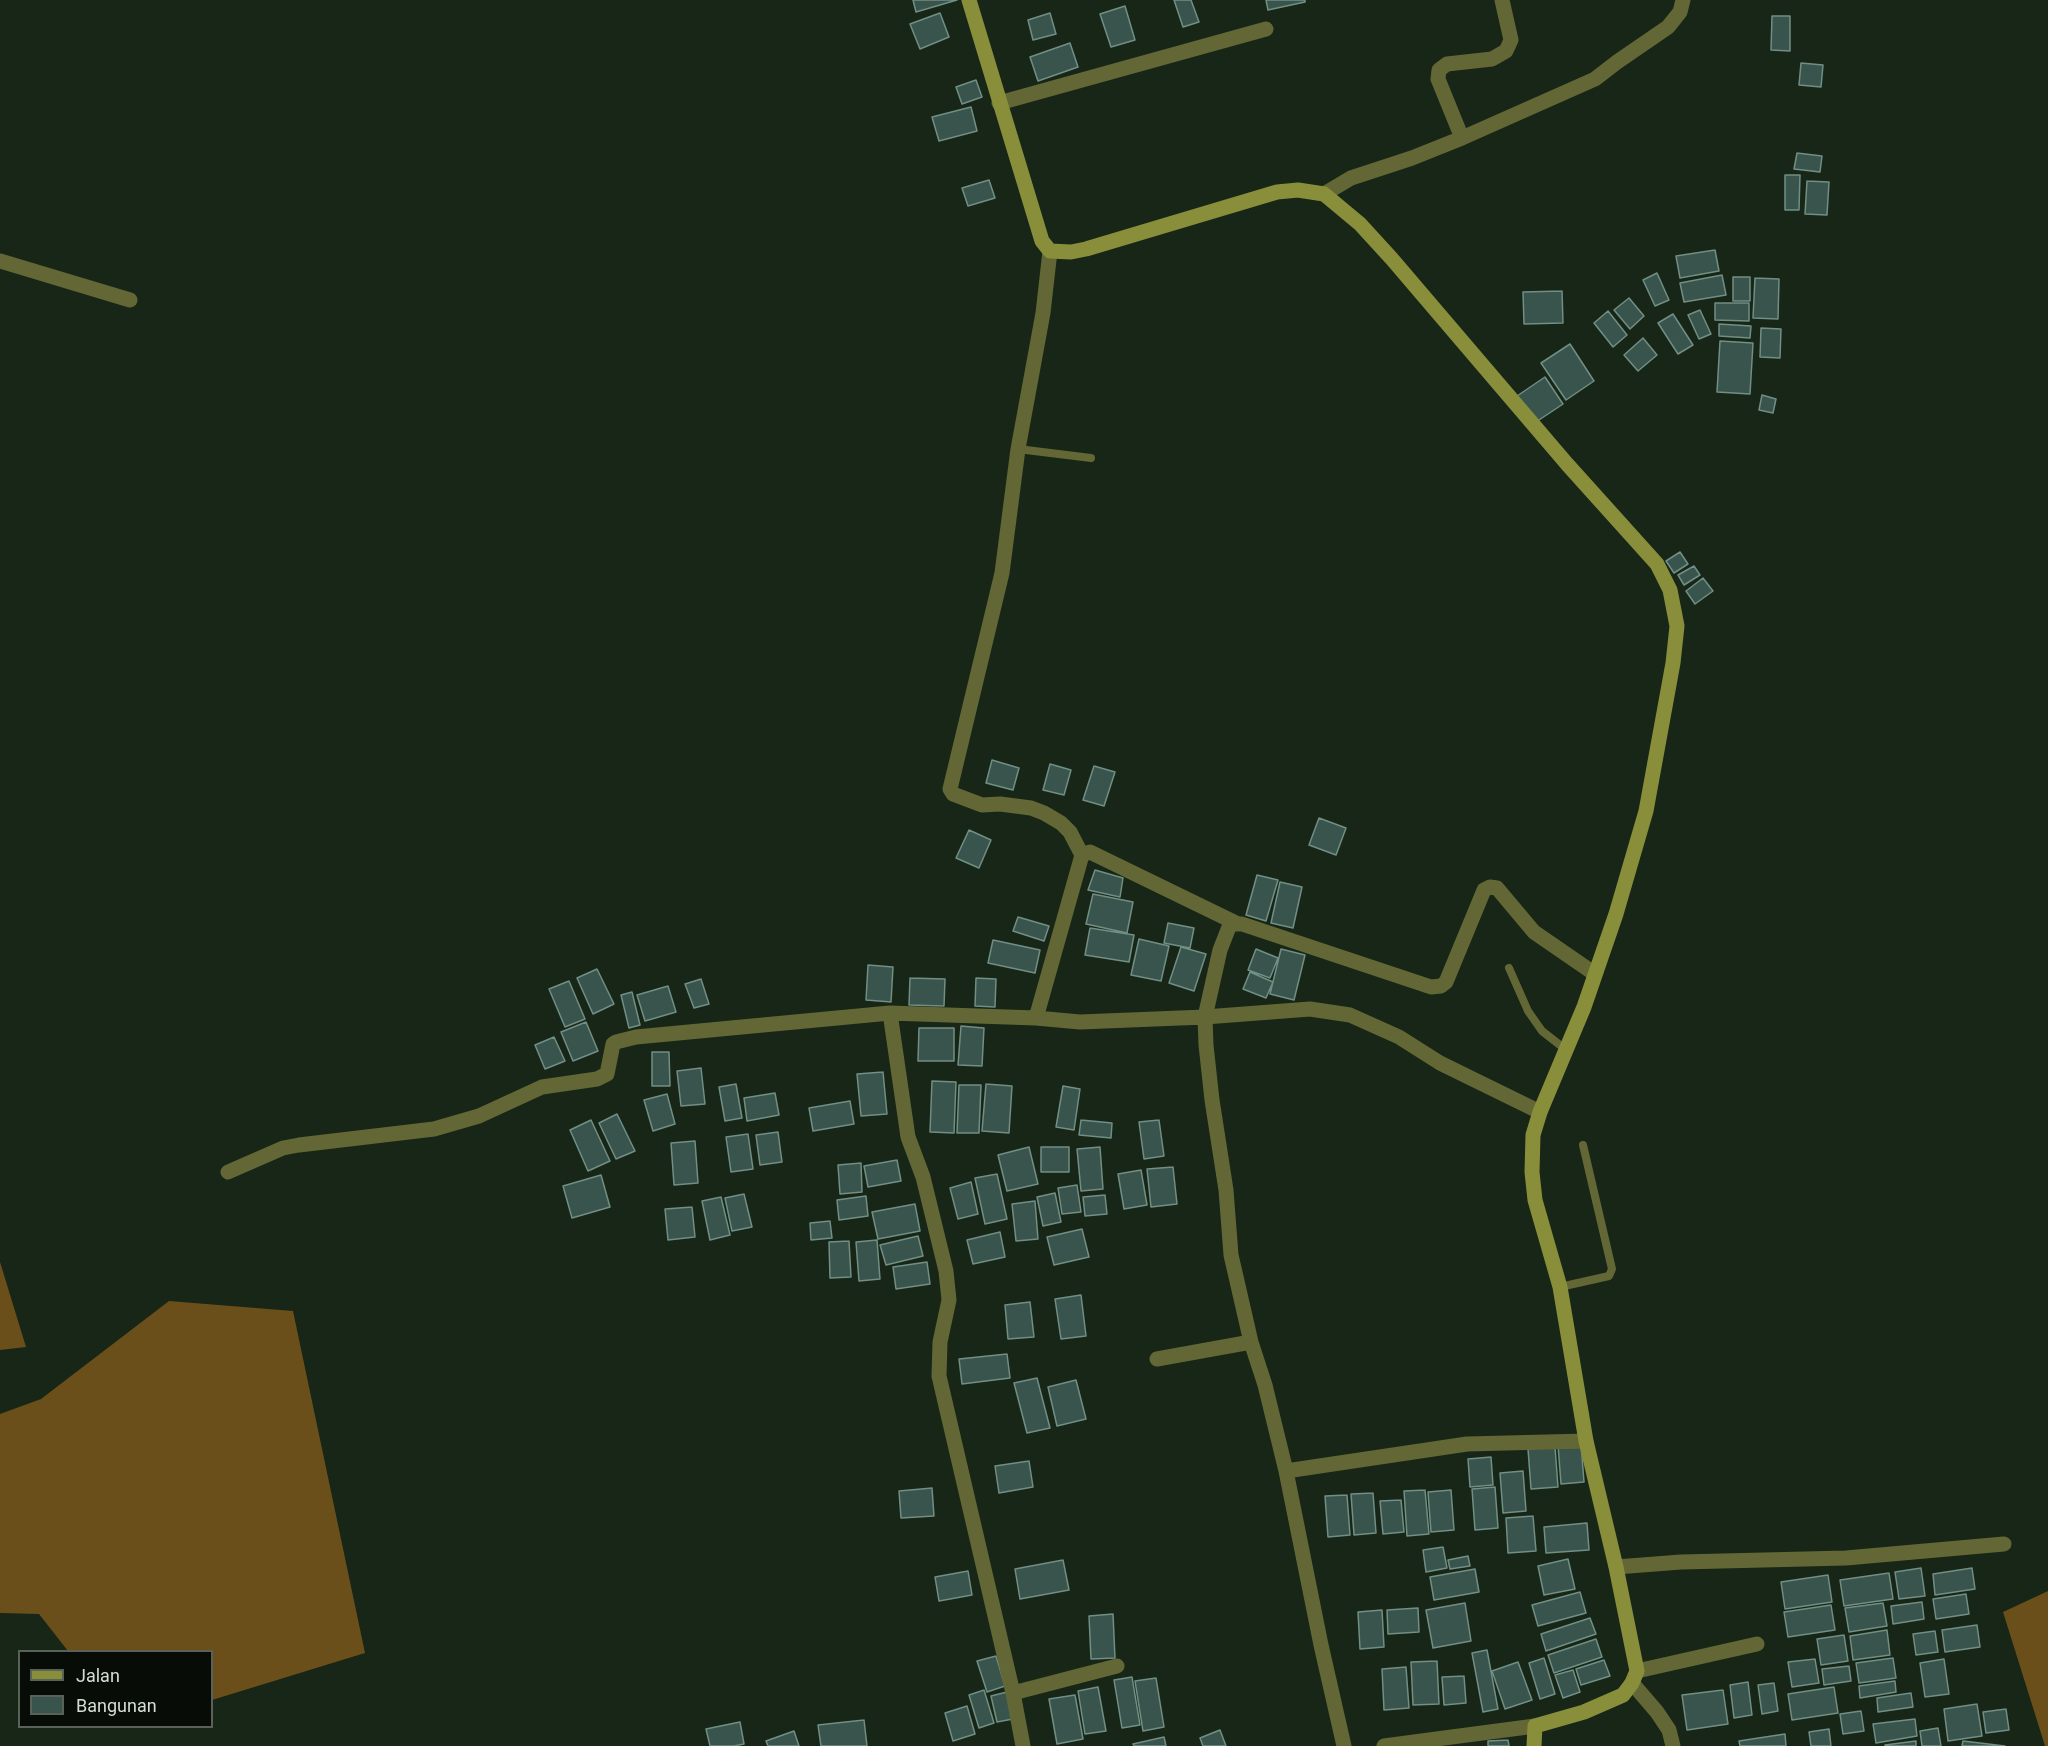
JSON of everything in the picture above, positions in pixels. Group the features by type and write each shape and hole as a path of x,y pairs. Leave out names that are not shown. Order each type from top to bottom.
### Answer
{"street":[{"path":"969,0 1042,241 1050,251 1043,313 1018,449 1002,573 950,789 953,794 982,805 1031,808 1044,813 1070,832 1082,855 1036,1018"},
{"path":"1462,138 1438,80 1439,70 1447,64 1492,59 1506,51 1511,40 1502,0"},
{"path":"1324,194 1351,178 1412,158 1462,138 1595,80 1668,27 1680,12 1683,0"},
{"path":"999,103 1266,29"},
{"path":"1050,251 1071,252 1086,249 1277,192 1298,190 1324,194 1360,224 1392,259 1657,564 1670,590 1677,626 1673,663 1646,810 1616,914 1584,1007 1540,1112 1533,1135 1533,1181 1535,1200 1560,1287 1586,1441 1616,1567 1635,1677 1669,1730 1673,1746"},
{"path":"0,261 130,300"},
{"path":"1082,855 1090,852 1236,923 1431,987 1441,986 1446,982 1484,890 1490,887 1497,888 1534,932 1595,974"},
{"path":"1236,923 1229,927 1220,950 1204,1017 1211,1089 1226,1190 1231,1255 1251,1342 1265,1385 1286,1472 1344,1746"},
{"path":"228,1172 283,1148 434,1129 479,1116 542,1087 597,1079 607,1074 611,1048 616,1042 636,1037 890,1013 1036,1018 1080,1022 1310,1010 1350,1015 1399,1037 1440,1063 1540,1112"},
{"path":"890,1013 908,1137 922,1177 946,1271 949,1300 940,1342 939,1376 1013,1693 1023,1746"},
{"path":"1157,1359 1251,1342"},
{"path":"1286,1472 1467,1444 1586,1441"},
{"path":"1616,1567 1681,1562 1846,1558 2004,1544"},
{"path":"1384,1746 1535,1726 1584,1712 1623,1695 1635,1677 1756,1644"},
{"path":"1013,1693 1117,1666"},
{"path":"1534,1746 1535,1726"}],"lane":[{"path":"1018,449 1091,458"},
{"path":"1509,968 1528,1011 1542,1031 1566,1049"},
{"path":"1560,1287 1610,1275 1612,1269 1583,1145"}],"shaded area":[{"path":"0,1262 26,1347 0,1350"},
{"path":"169,1301 293,1311 365,1653 213,1700 213,1650 67,1650 39,1614 0,1613 0,1414 41,1399"},
{"path":"2048,1591 2048,1746 2045,1746 2003,1612"}],"building":[{"path":"913,0 957,0 916,12"},
{"path":"1174,0 1191,0 1199,22 1183,27"},
{"path":"1266,0 1305,0 1305,2 1268,10"},
{"path":"1125,6 1135,40 1111,47 1100,14"},
{"path":"940,13 949,37 920,49 910,24"},
{"path":"1050,13 1056,34 1033,40 1028,20"},
{"path":"1772,16 1790,16 1790,51 1771,50"},
{"path":"1070,43 1078,67 1038,81 1030,57"},
{"path":"1801,63 1823,65 1821,87 1799,85"},
{"path":"976,80 982,97 962,104 956,87"},
{"path":"971,107 977,131 939,141 932,117"},
{"path":"1797,153 1822,156 1820,172 1794,169"},
{"path":"1785,175 1800,175 1799,210 1785,210"},
{"path":"989,180 995,198 968,206 962,188"},
{"path":"1807,181 1829,182 1827,215 1805,214"},
{"path":"1715,250 1719,271 1680,278 1676,256"},
{"path":"1657,273 1669,300 1655,306 1643,280"},
{"path":"1722,275 1726,295 1684,302 1680,283"},
{"path":"1733,277 1750,277 1750,301 1733,301"},
{"path":"1755,278 1779,279 1778,319 1753,318"},
{"path":"1562,291 1563,323 1524,324 1523,292"},
{"path":"1629,298 1644,316 1630,329 1614,310"},
{"path":"1715,303 1749,303 1749,321 1715,320"},
{"path":"1700,310 1711,334 1699,339 1688,315"},
{"path":"1608,311 1627,335 1613,347 1594,323"},
{"path":"1673,314 1693,345 1678,354 1658,323"},
{"path":"1719,324 1751,326 1750,338 1719,336"},
{"path":"1761,328 1781,329 1780,358 1760,357"},
{"path":"1643,338 1657,355 1638,371 1624,355"},
{"path":"1720,341 1753,343 1750,394 1717,392"},
{"path":"1570,344 1594,381 1566,400 1541,363"},
{"path":"1545,377 1563,404 1536,422 1517,396"},
{"path":"1762,395 1776,399 1773,413 1759,410"},
{"path":"1680,552 1688,564 1674,573 1666,561"},
{"path":"1694,566 1700,575 1684,585 1678,575"},
{"path":"1703,578 1713,591 1695,604 1686,591"},
{"path":"992,760 1019,768 1013,790 986,783"},
{"path":"1050,764 1071,770 1064,795 1043,790"},
{"path":"1094,766 1115,772 1104,806 1083,800"},
{"path":"1319,818 1346,828 1336,855 1309,845"},
{"path":"969,830 991,840 979,868 956,858"},
{"path":"1095,870 1123,878 1120,897 1088,890"},
{"path":"1257,875 1278,880 1266,921 1246,915"},
{"path":"1280,882 1302,887 1293,928 1271,923"},
{"path":"1093,894 1133,902 1127,933 1086,924"},
{"path":"1018,917 1049,926 1044,941 1013,931"},
{"path":"1168,923 1194,928 1190,948 1164,943"},
{"path":"1090,928 1134,935 1129,962 1085,955"},
{"path":"1139,939 1169,946 1161,981 1131,975"},
{"path":"993,940 1040,950 1035,973 988,963"},
{"path":"1181,947 1206,954 1194,991 1169,983"},
{"path":"1256,949 1278,958 1270,978 1248,970"},
{"path":"1281,949 1305,955 1294,1000 1270,994"},
{"path":"868,965 893,967 891,1002 866,1000"},
{"path":"597,969 614,1004 593,1014 577,978"},
{"path":"1250,972 1273,982 1266,998 1243,989"},
{"path":"910,978 945,979 944,1006 909,1005"},
{"path":"976,978 996,979 995,1007 975,1006"},
{"path":"701,979 709,1004 694,1008 685,984"},
{"path":"569,981 585,1019 565,1027 549,989"},
{"path":"668,986 676,1012 645,1021 637,995"},
{"path":"632,992 640,1025 629,1028 621,995"},
{"path":"586,1022 598,1051 573,1061 561,1032"},
{"path":"961,1026 984,1028 982,1066 958,1065"},
{"path":"919,1028 954,1028 954,1061 918,1061"},
{"path":"554,1037 565,1061 545,1069 535,1045"},
{"path":"652,1052 669,1052 670,1086 652,1086"},
{"path":"701,1068 705,1104 681,1106 677,1071"},
{"path":"883,1072 887,1114 861,1116 857,1074"},
{"path":"932,1081 956,1082 954,1133 930,1132"},
{"path":"736,1084 742,1118 725,1121 719,1087"},
{"path":"986,1084 1012,1086 1009,1133 982,1131"},
{"path":"959,1085 981,1085 979,1133 957,1133"},
{"path":"1063,1086 1080,1089 1074,1130 1056,1127"},
{"path":"775,1093 779,1115 747,1121 744,1098"},
{"path":"667,1094 675,1124 653,1131 644,1100"},
{"path":"850,1101 854,1124 813,1131 809,1108"},
{"path":"617,1114 635,1151 616,1159 599,1123"},
{"path":"591,1120 610,1161 588,1171 570,1130"},
{"path":"1081,1120 1112,1123 1111,1138 1079,1135"},
{"path":"1159,1120 1164,1156 1144,1159 1139,1122"},
{"path":"778,1132 782,1162 760,1165 756,1135"},
{"path":"748,1134 753,1169 731,1172 726,1137"},
{"path":"695,1141 698,1183 674,1185 671,1143"},
{"path":"1029,1147 1038,1184 1007,1191 998,1155"},
{"path":"1041,1147 1069,1147 1069,1172 1041,1172"},
{"path":"1100,1147 1103,1189 1081,1191 1077,1149"},
{"path":"897,1160 901,1181 868,1187 864,1166"},
{"path":"861,1163 862,1192 840,1194 838,1165"},
{"path":"1173,1167 1177,1204 1151,1207 1147,1169"},
{"path":"1141,1170 1147,1205 1124,1209 1118,1174"},
{"path":"997,1174 1007,1219 985,1224 975,1178"},
{"path":"601,1175 610,1207 572,1218 563,1186"},
{"path":"971,1182 978,1214 958,1219 950,1188"},
{"path":"1077,1185 1081,1212 1062,1214 1058,1188"},
{"path":"1055,1193 1061,1222 1043,1226 1037,1197"},
{"path":"744,1194 752,1227 732,1231 725,1198"},
{"path":"1105,1195 1107,1214 1085,1216 1083,1197"},
{"path":"866,1196 868,1216 839,1220 837,1200"},
{"path":"721,1197 730,1235 710,1240 702,1201"},
{"path":"1035,1201 1038,1239 1016,1241 1012,1204"},
{"path":"915,1204 920,1231 878,1239 872,1212"},
{"path":"692,1207 695,1237 668,1240 665,1209"},
{"path":"830,1221 832,1238 811,1240 810,1223"},
{"path":"1082,1229 1089,1257 1054,1265 1047,1237"},
{"path":"1000,1232 1005,1257 973,1264 967,1240"},
{"path":"918,1236 923,1256 886,1265 880,1245"},
{"path":"877,1240 880,1279 859,1281 856,1242"},
{"path":"849,1241 851,1277 830,1278 829,1242"},
{"path":"927,1262 930,1284 896,1289 893,1267"},
{"path":"1081,1295 1086,1336 1061,1339 1055,1299"},
{"path":"1030,1302 1034,1337 1008,1339 1005,1305"},
{"path":"1007,1354 1010,1378 962,1384 959,1359"},
{"path":"1037,1378 1050,1428 1027,1433 1014,1383"},
{"path":"1076,1380 1086,1419 1057,1426 1048,1387"},
{"path":"1581,1444 1584,1482 1561,1484 1558,1445"},
{"path":"1555,1447 1558,1487 1531,1489 1528,1449"},
{"path":"1491,1457 1493,1485 1470,1487 1468,1459"},
{"path":"1029,1461 1033,1487 999,1493 995,1466"},
{"path":"1523,1471 1526,1511 1503,1513 1500,1473"},
{"path":"1495,1487 1498,1528 1475,1530 1472,1489"},
{"path":"932,1488 934,1516 901,1518 899,1491"},
{"path":"1425,1490 1429,1534 1407,1536 1404,1491"},
{"path":"1451,1490 1454,1530 1431,1532 1428,1492"},
{"path":"1373,1493 1376,1533 1354,1535 1351,1494"},
{"path":"1347,1495 1350,1535 1328,1537 1325,1496"},
{"path":"1401,1500 1404,1532 1383,1534 1380,1501"},
{"path":"1533,1516 1536,1551 1508,1553 1506,1518"},
{"path":"1587,1523 1589,1550 1546,1553 1544,1527"},
{"path":"1443,1547 1447,1568 1426,1572 1423,1550"},
{"path":"1468,1556 1470,1566 1450,1569 1448,1560"},
{"path":"1568,1559 1575,1589 1544,1595 1538,1566"},
{"path":"1063,1560 1069,1590 1020,1599 1015,1569"},
{"path":"1921,1568 1925,1596 1899,1599 1895,1572"},
{"path":"1972,1568 1975,1589 1935,1595 1933,1574"},
{"path":"1475,1569 1479,1592 1434,1600 1430,1577"},
{"path":"968,1571 972,1595 939,1601 935,1577"},
{"path":"1889,1573 1893,1599 1844,1606 1840,1580"},
{"path":"1828,1575 1832,1602 1785,1609 1781,1582"},
{"path":"1580,1592 1586,1613 1538,1626 1532,1605"},
{"path":"1966,1594 1969,1614 1936,1619 1933,1599"},
{"path":"1922,1602 1924,1619 1893,1624 1891,1606"},
{"path":"1465,1603 1471,1641 1433,1648 1426,1610"},
{"path":"1883,1603 1887,1626 1849,1632 1845,1608"},
{"path":"1831,1605 1835,1630 1788,1637 1784,1612"},
{"path":"1418,1608 1419,1632 1388,1634 1387,1610"},
{"path":"1382,1610 1384,1647 1360,1649 1358,1612"},
{"path":"1113,1614 1115,1658 1091,1659 1089,1616"},
{"path":"1590,1618 1596,1634 1546,1651 1541,1634"},
{"path":"1977,1625 1980,1647 1945,1652 1942,1630"},
{"path":"1887,1630 1890,1655 1853,1660 1850,1636"},
{"path":"1935,1631 1938,1652 1916,1655 1913,1634"},
{"path":"1844,1635 1848,1661 1821,1665 1817,1639"},
{"path":"1596,1639 1602,1657 1554,1673 1548,1655"},
{"path":"1487,1650 1498,1709 1483,1712 1472,1653"},
{"path":"996,1656 1005,1686 987,1692 977,1661"},
{"path":"1544,1658 1555,1694 1540,1699 1529,1663"},
{"path":"1893,1658 1896,1678 1859,1683 1856,1663"},
{"path":"1815,1659 1819,1683 1792,1687 1788,1662"},
{"path":"1944,1659 1949,1694 1925,1697 1920,1663"},
{"path":"1604,1660 1610,1676 1581,1685 1576,1669"},
{"path":"1437,1661 1439,1704 1413,1705 1411,1662"},
{"path":"1518,1662 1532,1700 1505,1709 1492,1671"},
{"path":"1849,1666 1851,1681 1824,1685 1822,1669"},
{"path":"1406,1667 1409,1708 1384,1710 1382,1669"},
{"path":"1573,1670 1580,1692 1563,1698 1555,1675"},
{"path":"1464,1676 1466,1703 1444,1705 1442,1677"},
{"path":"1132,1677 1140,1725 1122,1728 1114,1680"},
{"path":"1156,1678 1164,1727 1143,1731 1135,1681"},
{"path":"1895,1681 1896,1692 1860,1698 1859,1686"},
{"path":"1748,1682 1752,1715 1734,1718 1730,1685"},
{"path":"1774,1683 1778,1711 1762,1714 1758,1685"},
{"path":"1098,1687 1106,1731 1085,1734 1078,1691"},
{"path":"1834,1687 1838,1713 1792,1720 1788,1694"},
{"path":"984,1690 994,1723 979,1728 969,1695"},
{"path":"1723,1690 1728,1724 1687,1730 1682,1695"},
{"path":"1007,1692 1013,1719 997,1722 991,1696"},
{"path":"1911,1693 1913,1707 1878,1712 1877,1698"},
{"path":"1075,1695 1083,1739 1057,1744 1049,1699"},
{"path":"1977,1704 1982,1736 1948,1741 1944,1709"},
{"path":"967,1706 975,1734 953,1741 945,1713"},
{"path":"2006,1709 2009,1730 1986,1733 1983,1712"},
{"path":"1861,1711 1864,1731 1843,1734 1840,1714"},
{"path":"1915,1719 1917,1736 1876,1743 1873,1724"},
{"path":"864,1720 867,1746 821,1746 818,1725"},
{"path":"740,1722 744,1744 710,1746 706,1729"},
{"path":"1938,1728 1941,1746 1922,1746 1920,1731"},
{"path":"1829,1729 1831,1746 1811,1746 1809,1732"},
{"path":"1220,1730 1226,1746 1203,1746 1200,1738"},
{"path":"794,1731 799,1746 768,1746 766,1741"},
{"path":"1785,1734 1786,1746 1740,1746 1739,1741"},
{"path":"1164,1737 1166,1746 1134,1746 1133,1744"},
{"path":"1508,1740 1509,1746 1488,1746 1488,1741"},
{"path":"1916,1741 1916,1746 1885,1746 1885,1745"},
{"path":"1963,1741 2005,1746 1962,1746"}]}
